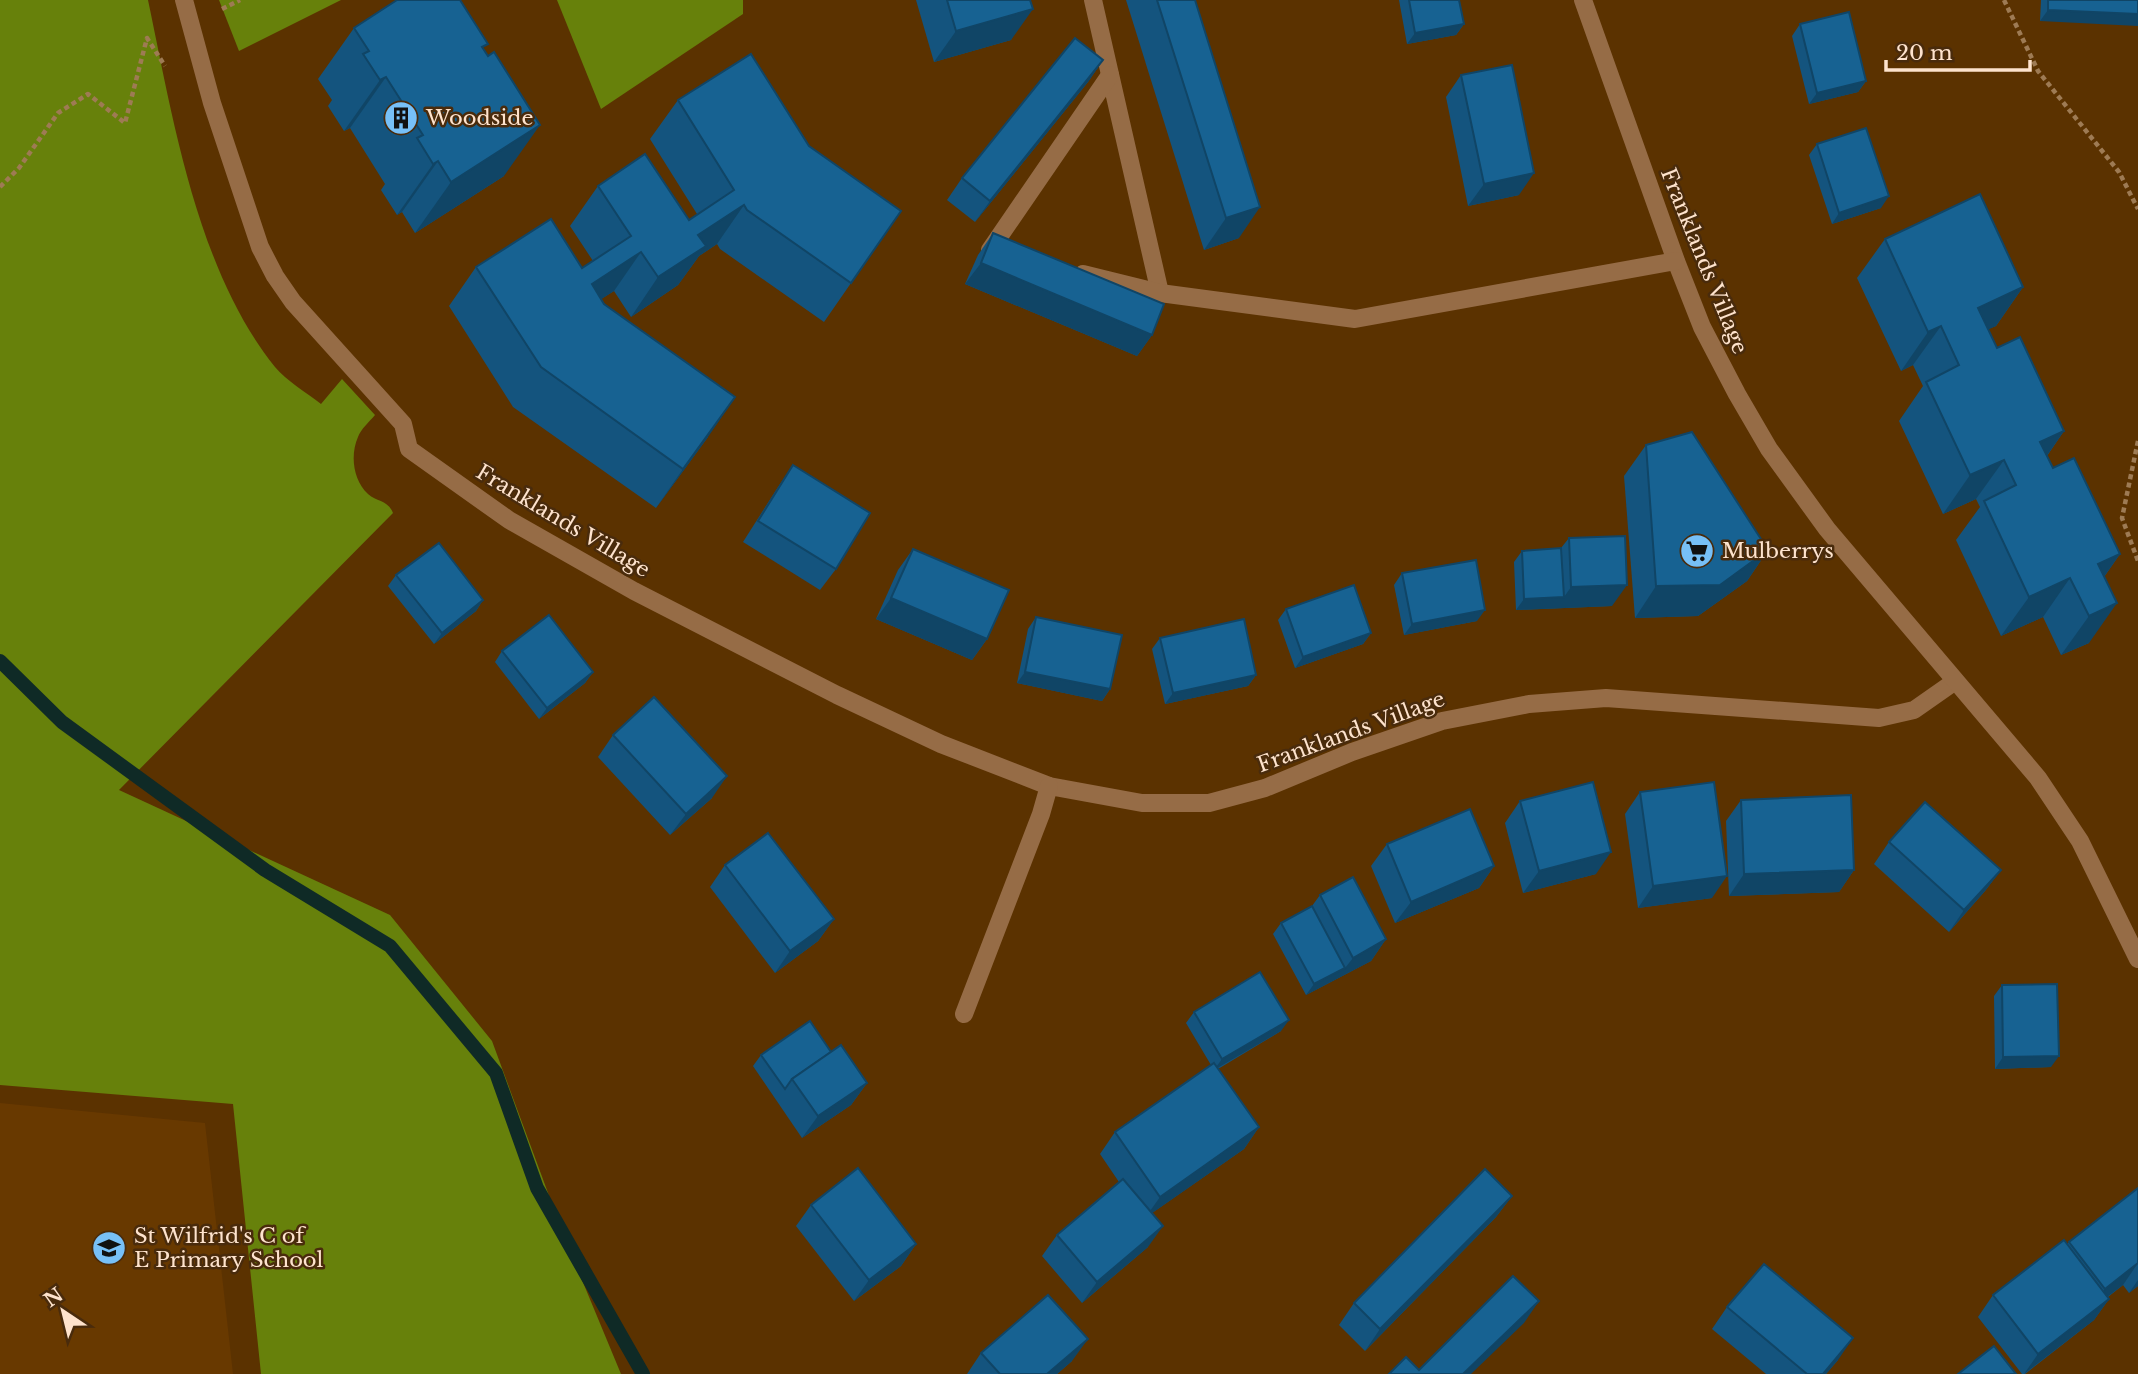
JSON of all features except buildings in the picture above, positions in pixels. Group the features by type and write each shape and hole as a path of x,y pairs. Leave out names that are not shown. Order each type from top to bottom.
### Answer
{"street":[{"name":"Franklands Village","path":"184,0 212,103 260,247 293,302 403,424 409,449 509,520 634,592 837,695 941,744 1049,786 1142,803 1209,803 1265,788 1352,752 1441,721 1529,704 1606,698 1879,718 1914,710 1954,682"},
{"path":"1093,0 1160,293"},
{"name":"Franklands Village","path":"1583,0 1676,261 1702,327 1737,394 1769,449 1827,528 2045,788 2080,841 2138,959"},
{"path":"1016,257 990,250 1110,75"},
{"path":"1068,270 1160,293 1355,319 1676,261"},
{"path":"964,1014 1041,814 1049,786"}],"path":[{"path":"2004,0 2038,71 2119,172 2138,209"},
{"path":"0,187 19,168 58,113 88,94 125,123 147,38 168,71"},
{"path":"2138,441 2122,518 2138,561"}],"shaded area":[{"name":"St Wilfrid's C of E Primary School","path":"0,1103 205,1123 233,1374 0,1374"}],"green space":[{"path":"0,0 148,0 167,94 192,192 207,240 226,285 248,328 285,377 321,404 342,379 375,415 358,437 354,467 359,482 368,494 385,503 393,513 119,790 390,915 492,1041 565,1239 621,1374 261,1374 233,1104 0,1085"},
{"path":"219,0 341,0 239,51"},
{"path":"557,0 743,0 743,14 601,109"}],"waterway":[{"path":"0,661 62,722 265,870 390,946 496,1073 537,1188 643,1374"}],"place":[{"name":"Woodside","path":"401,118"},
{"name":"Mulberrys","path":"1697,551"},
{"name":"St Wilfrid's C of E Primary School","path":"109,1248"}]}
